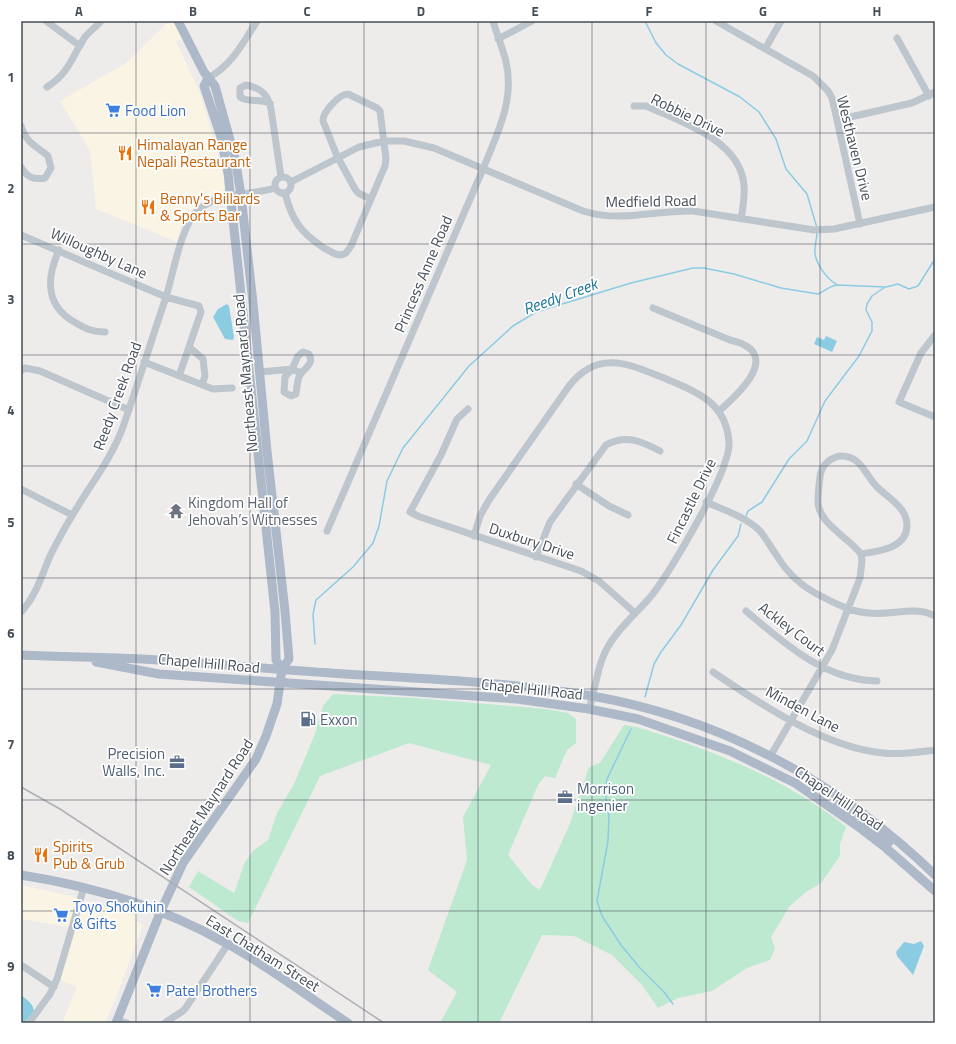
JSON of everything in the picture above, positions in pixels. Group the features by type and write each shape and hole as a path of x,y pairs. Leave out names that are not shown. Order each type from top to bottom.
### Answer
{"main road":[{"name":"Northeast Maynard Road","path":"117,1021 160,913 183,863 256,759 277,704 282,669 289,659 241,195 228,133 215,86 208,78 178,21"},
{"name":"Northeast Maynard Road","path":"208,78 204,86 221,137 230,195 275,612 276,660 282,669"},
{"name":"Chapel Hill Road","path":"23,654 77,658 141,659 515,686 593,696 673,715 706,726 771,755 831,790 912,852 935,875"},
{"name":"Chapel Hill Road","path":"77,658 159,674 517,699 590,709 638,719 696,737 730,750 809,792 858,826 918,874 935,891"},
{"path":"809,792 835,802 856,816 864,814"},
{"path":"858,826 864,824 871,827 935,880"},
{"name":"East Chatham Street","path":"21,875 84,887 185,922 228,944 348,1023"}],"street":[{"path":"46,21 80,46"},
{"path":"47,87 61,77 67,70 90,31 101,21"},
{"path":"208,78 221,71 234,58 257,21"},
{"name":"Princess Anne Road","path":"327,532 483,168 505,112 507,100 507,71 493,21"},
{"path":"498,39 532,21"},
{"name":"Westhaven Drive","path":"716,21 818,80 832,98 860,224"},
{"path":"765,49 781,21"},
{"path":"837,120 912,103 932,94 897,38"},
{"path":"285,193 291,214 303,232 322,246 338,255 344,255 349,251 385,166 381,114 377,108 348,94 344,94 322,118 337,156 355,189 358,193 371,198"},
{"path":"270,103 281,177"},
{"name":"Robbie Drive","path":"634,106 646,106 653,109 714,139 730,152 740,170 744,184 744,201 741,219"},
{"path":"21,126 24,135 33,146 48,156 51,168 45,178 38,179 27,175 21,167"},
{"name":"Medfield Road","path":"291,182 337,156 365,145 384,141 404,141 418,143 483,168 583,211 597,215 626,217 686,211 814,230 860,224 935,207"},
{"path":"275,188 276,180 281,177 286,177 291,182 291,188 285,193"},
{"path":"230,195 241,195 275,188 278,191 285,193"},
{"name":"Reedy Creek Road","path":"21,612 38,586 56,544 72,515 110,456 129,410 166,297 185,231 191,218 209,202 230,195"},
{"name":"Willoughby Lane","path":"21,235 166,297 187,304 196,304 201,308 189,347"},
{"path":"59,250 50,274 51,290 56,306 67,318 80,326 95,332 105,332"},
{"path":"653,308 730,340 740,342 748,347 753,353 756,365 753,376 719,411"},
{"path":"935,335 921,353 899,402 935,417"},
{"path":"179,376 189,347 203,359 206,376 202,385"},
{"path":"303,352 309,354 311,360 310,364 301,373 296,394 288,396 283,389 285,377 292,369 298,356 303,352"},
{"path":"144,362 213,389 232,388"},
{"name":"Fincastle Drive","path":"474,536 480,516 489,500 569,386 584,372 606,363 618,362 633,365 696,393 708,400 719,411 727,431 728,454 706,502 667,574 652,595 635,613 608,647 601,664 590,709"},
{"path":"21,371 25,368 40,371 129,410"},
{"path":"260,372 292,369 301,373"},
{"name":"Duxbury Drive","path":"468,409 457,419 441,455 410,512 420,517 589,575 602,584 635,613"},
{"path":"536,557 545,530 600,451 611,442 625,438 633,439 660,450"},
{"path":"771,755 823,668 840,633 862,569 860,554 848,539 825,520 818,503 822,469 835,457 849,457 858,462 877,486 900,507 906,519 905,532 898,543 890,548 860,554"},
{"path":"576,484 609,506 628,515"},
{"path":"21,489 72,515"},
{"path":"706,502 753,525 763,536 787,572 808,589 848,609 874,614 923,611 935,616"},
{"name":"Ackley Court","path":"746,611 804,657 823,668 865,681 877,681"},
{"name":"Minden Lane","path":"713,672 792,721 830,740 862,750 897,754 935,750"},
{"path":"29,1023 54,987 84,887"},
{"path":"165,1023 167,1020 178,1016 185,1009 228,944"},
{"path":"21,965 54,987"},
{"path":"117,1021 127,1023"}],"shaded area":[{"path":"169,21 178,21 187,38 176,41 200,93 224,176 225,188 222,192 206,198 191,211 182,222 177,242 96,209 90,151 60,101 126,63"},
{"path":"21,885 75,897 137,916 136,921 143,925 116,998 105,1023 62,1023 77,987 60,980 70,927 21,919"}],"green space":[{"path":"333,694 416,698 546,709 568,713 576,719 576,743 567,750 555,778 545,776 538,785 508,855 532,885 540,890 569,826 589,767 600,763 624,725 637,727 665,736 720,756 773,780 798,794 846,827 840,844 840,856 821,883 806,892 789,907 771,937 775,948 770,960 747,968 712,991 678,998 658,1008 642,985 612,955 574,936 542,935 499,1023 440,1023 457,992 428,970 467,860 463,817 491,765 409,743 320,776 248,923 238,921 189,887 198,871 234,893 245,862 254,850 268,840 277,813 294,784 315,734 323,706"}],"water":[{"path":"227,304 229,306 234,337 233,340 225,339 213,317 218,309"},
{"path":"826,336 837,341 832,352 814,344 817,337 824,340"},
{"path":"921,941 924,946 913,975 897,956 896,952 904,942 914,944"},
{"path":"21,995 31,1004 34,1011 24,1023 21,1023"}],"waterway":[{"path":"645,21 656,43 666,55 678,64 740,97 759,112 776,139 786,169 807,194 817,228"},
{"path":"817,232 815,249 816,258 825,275 836,284"},
{"name":"Reedy Creek","path":"315,644 313,614 316,600 353,567 373,543 379,526 387,481 403,448 469,366 513,326 536,312 631,283 693,268 704,268 734,274 781,288 818,294 829,287 837,285 886,287 898,284 909,289 918,286 933,262 935,262"},
{"path":"746,516 748,511 762,502 789,459 807,441 825,401 859,356 872,331 872,322 866,310 867,304 872,296 885,287"},
{"path":"645,697 654,664 681,625 713,570 738,536 741,524"},
{"path":"631,729 607,779 605,791 609,817 608,841 597,901 602,916 621,945 673,1004"}],"railway":[{"path":"21,787 60,809 384,1023"}],"place":[{"name":"Food Lion","path":"113,110"},
{"name":"Himalayan Range Nepali Restaurant","path":"125,153"},
{"name":"Benny's Billards & Sports Bar","path":"148,207"},
{"name":"Kingdom Hall of Jehovah’s Witnesses","path":"176,511"},
{"name":"Exxon","path":"308,719"},
{"name":"Precision Walls, Inc.","path":"177,762"},
{"name":"Morrison ingenier","path":"565,797"},
{"name":"Spirits Pub & Grub","path":"41,855"},
{"name":"Toyo Shokuhin & Gifts","path":"61,915"},
{"name":"Patel Brothers","path":"154,990"}]}
